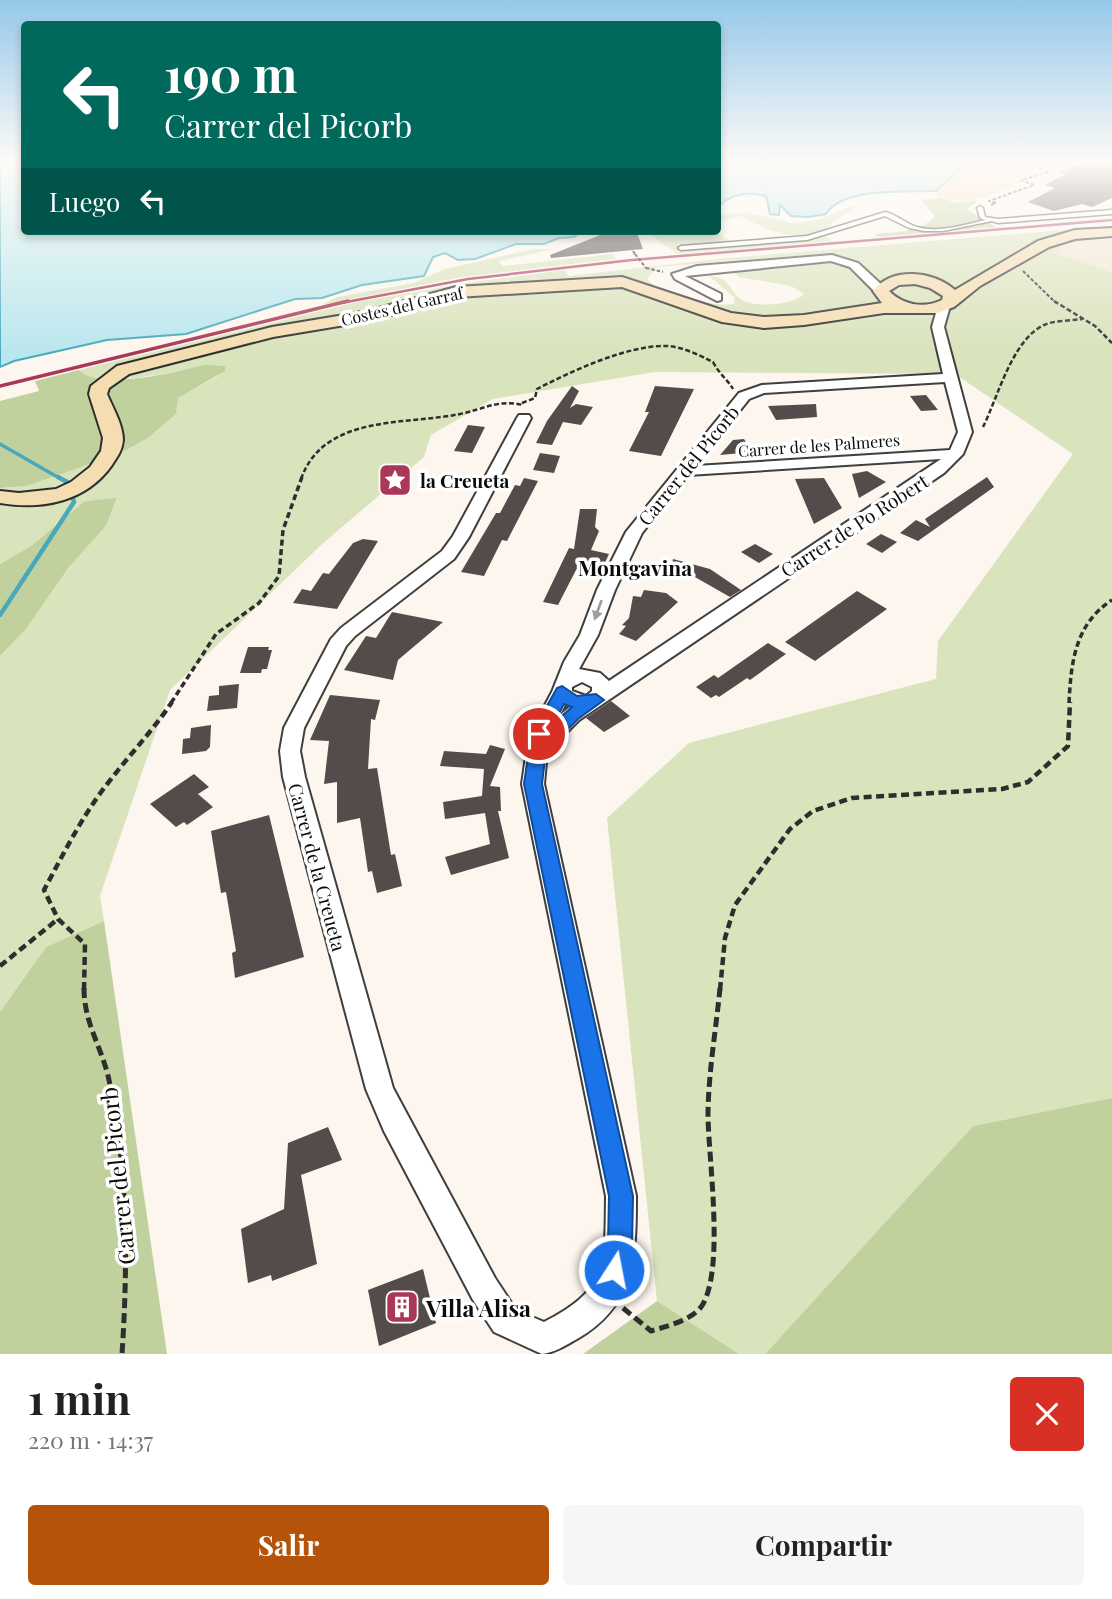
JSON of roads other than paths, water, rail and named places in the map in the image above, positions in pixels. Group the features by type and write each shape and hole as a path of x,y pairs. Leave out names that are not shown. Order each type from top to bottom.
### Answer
{"main road":[{"path":"947,303 974,283 1053,240 1073,235 1112,232"},
{"path":"907,307 882,293 887,284 901,280 974,283"},
{"name":"Costes del Garraf","path":"0,497 39,500 61,495 79,487 97,471 111,451 113,438 98,394 100,386 123,370 272,332 361,318 444,294 493,288 610,282 642,287 716,314 747,321 792,320 864,309 929,309 947,303"},
{"path":"928,282 947,290 951,297 947,303"},
{"name":"Costes del Garraf","path":"864,309 882,293"}],"street":[{"path":"717,298 678,277 678,274 698,269 824,258 845,261 882,293"},
{"path":"858,271 879,278 901,280"},
{"path":"947,303 940,314 938,327 965,432 964,442 955,454"},
{"path":"907,307 923,314 938,327"},
{"name":"Carrer del Picorb","path":"607,1294 620,1245 621,1196 533,784 533,767 537,749 541,746 539,734 573,662 589,635 606,590 634,532 686,471 737,404 752,391 950,378"},
{"name":"Carrer de la Creueta","path":"523,411 461,537 448,555 360,621 338,643 294,728 290,751 305,821 380,1089 394,1121 498,1310 505,1321 544,1339 576,1323 607,1294"},
{"name":"Carrer de les Palmeres","path":"686,471 955,454"},
{"name":"Carrer de Po Robert","path":"597,693 633,676 640,668 939,470 955,454"},
{"path":"541,746 597,693 582,675 571,678 563,688"}],"lane":[{"path":"681,248 807,239 844,227"},
{"path":"913,227 953,227"}],"water":[{"path":"0,227 21,227 21,235 577,235 544,244 516,244 475,259 458,260 445,253 433,257 424,276 362,285 322,298 295,299 186,334 107,340 14,361 0,367"}],"waterway":[{"path":"0,444 61,479"},
{"path":"58,477 69,483"},
{"path":"0,615 74,502 73,498"}],"railway":[{"path":"341,303 468,279 632,260 1026,227"},
{"path":"0,386 348,301"}],"place":[{"name":"la Creueta","path":"395,480"},
{"name":"Villa Alisa","path":"402,1307"}],"district":[{"name":"Montgavina","path":"635,567"}]}
